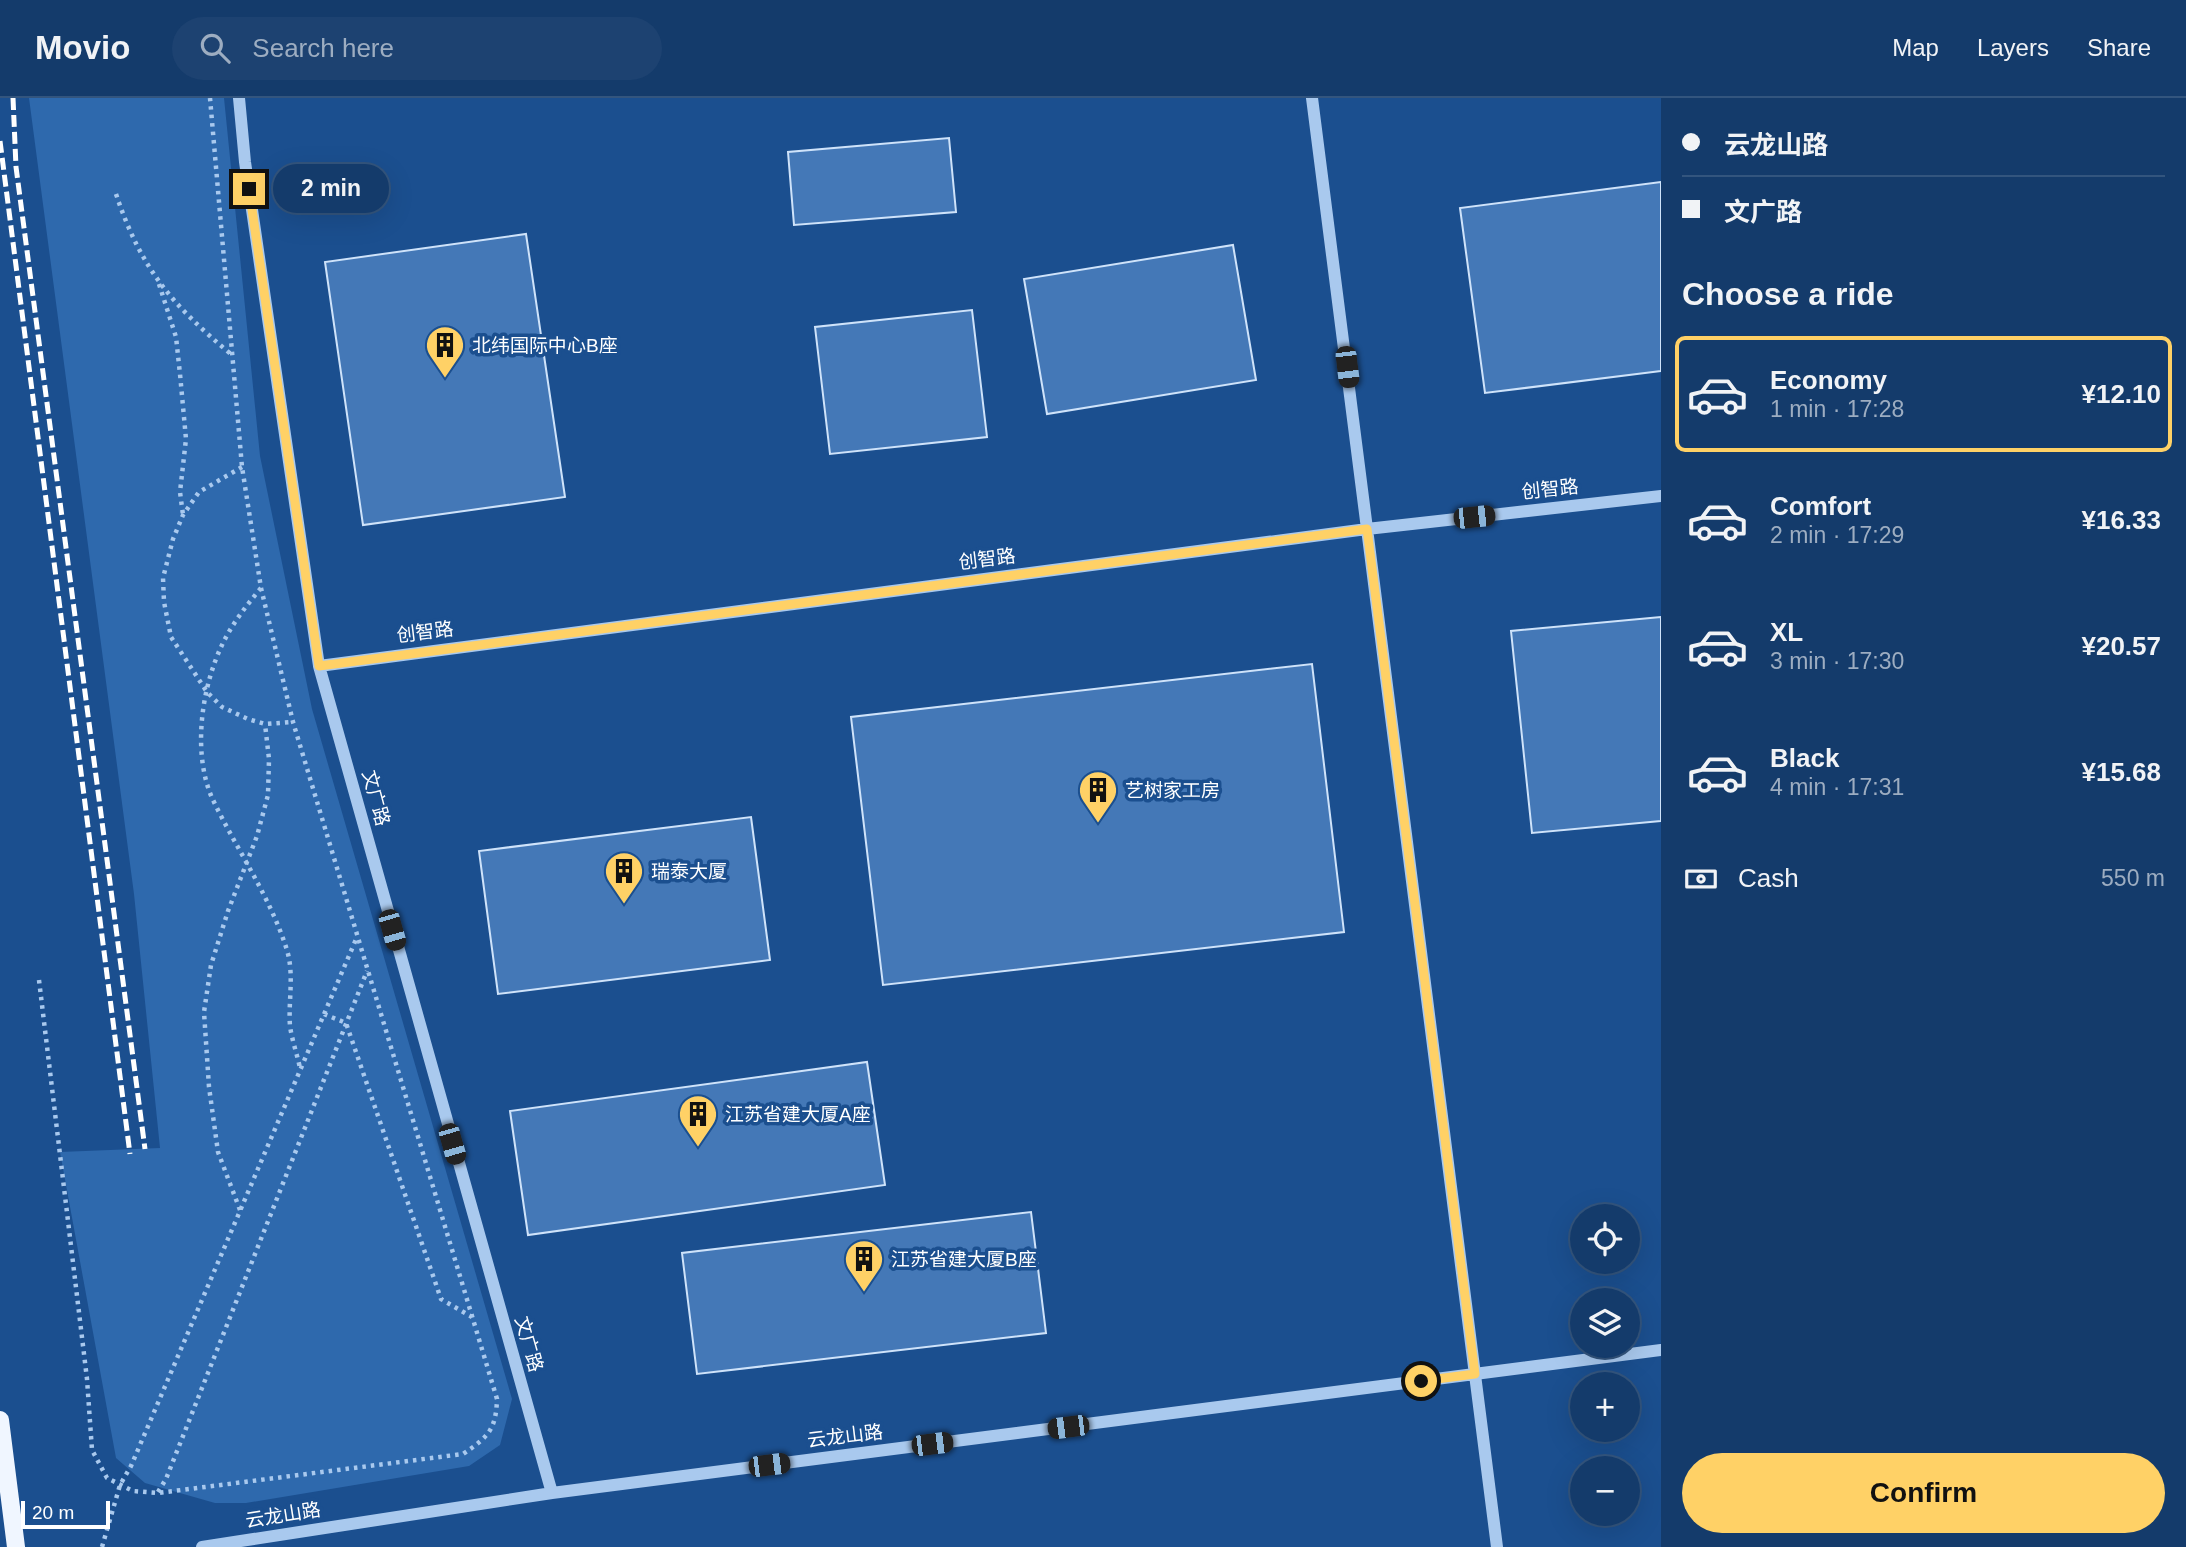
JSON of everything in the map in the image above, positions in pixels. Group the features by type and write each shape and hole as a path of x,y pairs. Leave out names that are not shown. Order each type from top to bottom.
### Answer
{"main road":[{"path":"0,1420 16,1547"}],"street":[{"name":"文广路","path":"239,98 245,162 319,666 552,1493"},
{"path":"1312,98 1497,1547"},
{"name":"创智路","path":"319,666 1367,529 1661,496"},
{"name":"云龙山路","path":"202,1547 552,1493 1661,1350"}],"path":[{"path":"39,980 87,1379 92,1450 107,1478 133,1492 158,1493 463,1454 486,1438 497,1420 497,1399 293,722 261,588 242,467 210,98"},
{"path":"116,194 125,222 159,284 176,337 186,439 180,492 183,515"},
{"path":"159,284 190,318 232,355"},
{"path":"242,467 199,492 183,515 173,539 163,578 164,602 172,637 207,692 222,707 265,724 293,722"},
{"path":"261,588 238,617 221,646 207,692 202,729 203,767 212,798 268,901 287,950 291,967 290,1027 301,1069"},
{"path":"240,1211 218,1152 209,1087 204,1012 211,965 268,795 269,759 265,724"},
{"path":"102,1547 120,1485 131,1466 357,936"},
{"path":"158,1493 368,970"},
{"path":"324,1014 346,1023 441,1300 472,1317"}],"shaded area":[{"path":"29,98 224,98 260,456 312,709 512,1399 500,1445 469,1466 246,1503 215,1503 145,1483 116,1458 60,1152 160,1148 134,894"}],"building":[{"path":"949,138 956,212 794,225 788,152"},
{"path":"1661,182 1661,371 1485,393 1460,208"},
{"name":"北纬国际中心B座","path":"526,234 565,497 363,525 325,262"},
{"path":"1233,245 1256,380 1047,414 1024,279"},
{"path":"972,310 987,437 830,454 815,327"},
{"path":"1661,617 1661,821 1532,833 1511,631"},
{"name":"艺树家工房","path":"1312,664 1344,932 883,985 851,717"},
{"name":"瑞泰大厦","path":"751,817 770,960 498,994 479,851"},
{"name":"江苏省建大厦A座","path":"867,1062 885,1185 528,1235 510,1111"},
{"name":"江苏省建大厦B座","path":"1031,1212 1046,1333 697,1374 682,1253"}],"railway":[{"path":"13,98 16,167 145,1149"},
{"path":"0,141 130,1154"}],"place":[{"name":"北纬国际中心B座","path":"445,379"},
{"name":"艺树家工房","path":"1098,824"},
{"name":"瑞泰大厦","path":"624,905"},
{"name":"江苏省建大厦A座","path":"698,1148"},
{"name":"江苏省建大厦B座","path":"864,1293"}],"route":[{"path":"249,189 319,666 1367,529 1475,1374 1421,1381"}]}
